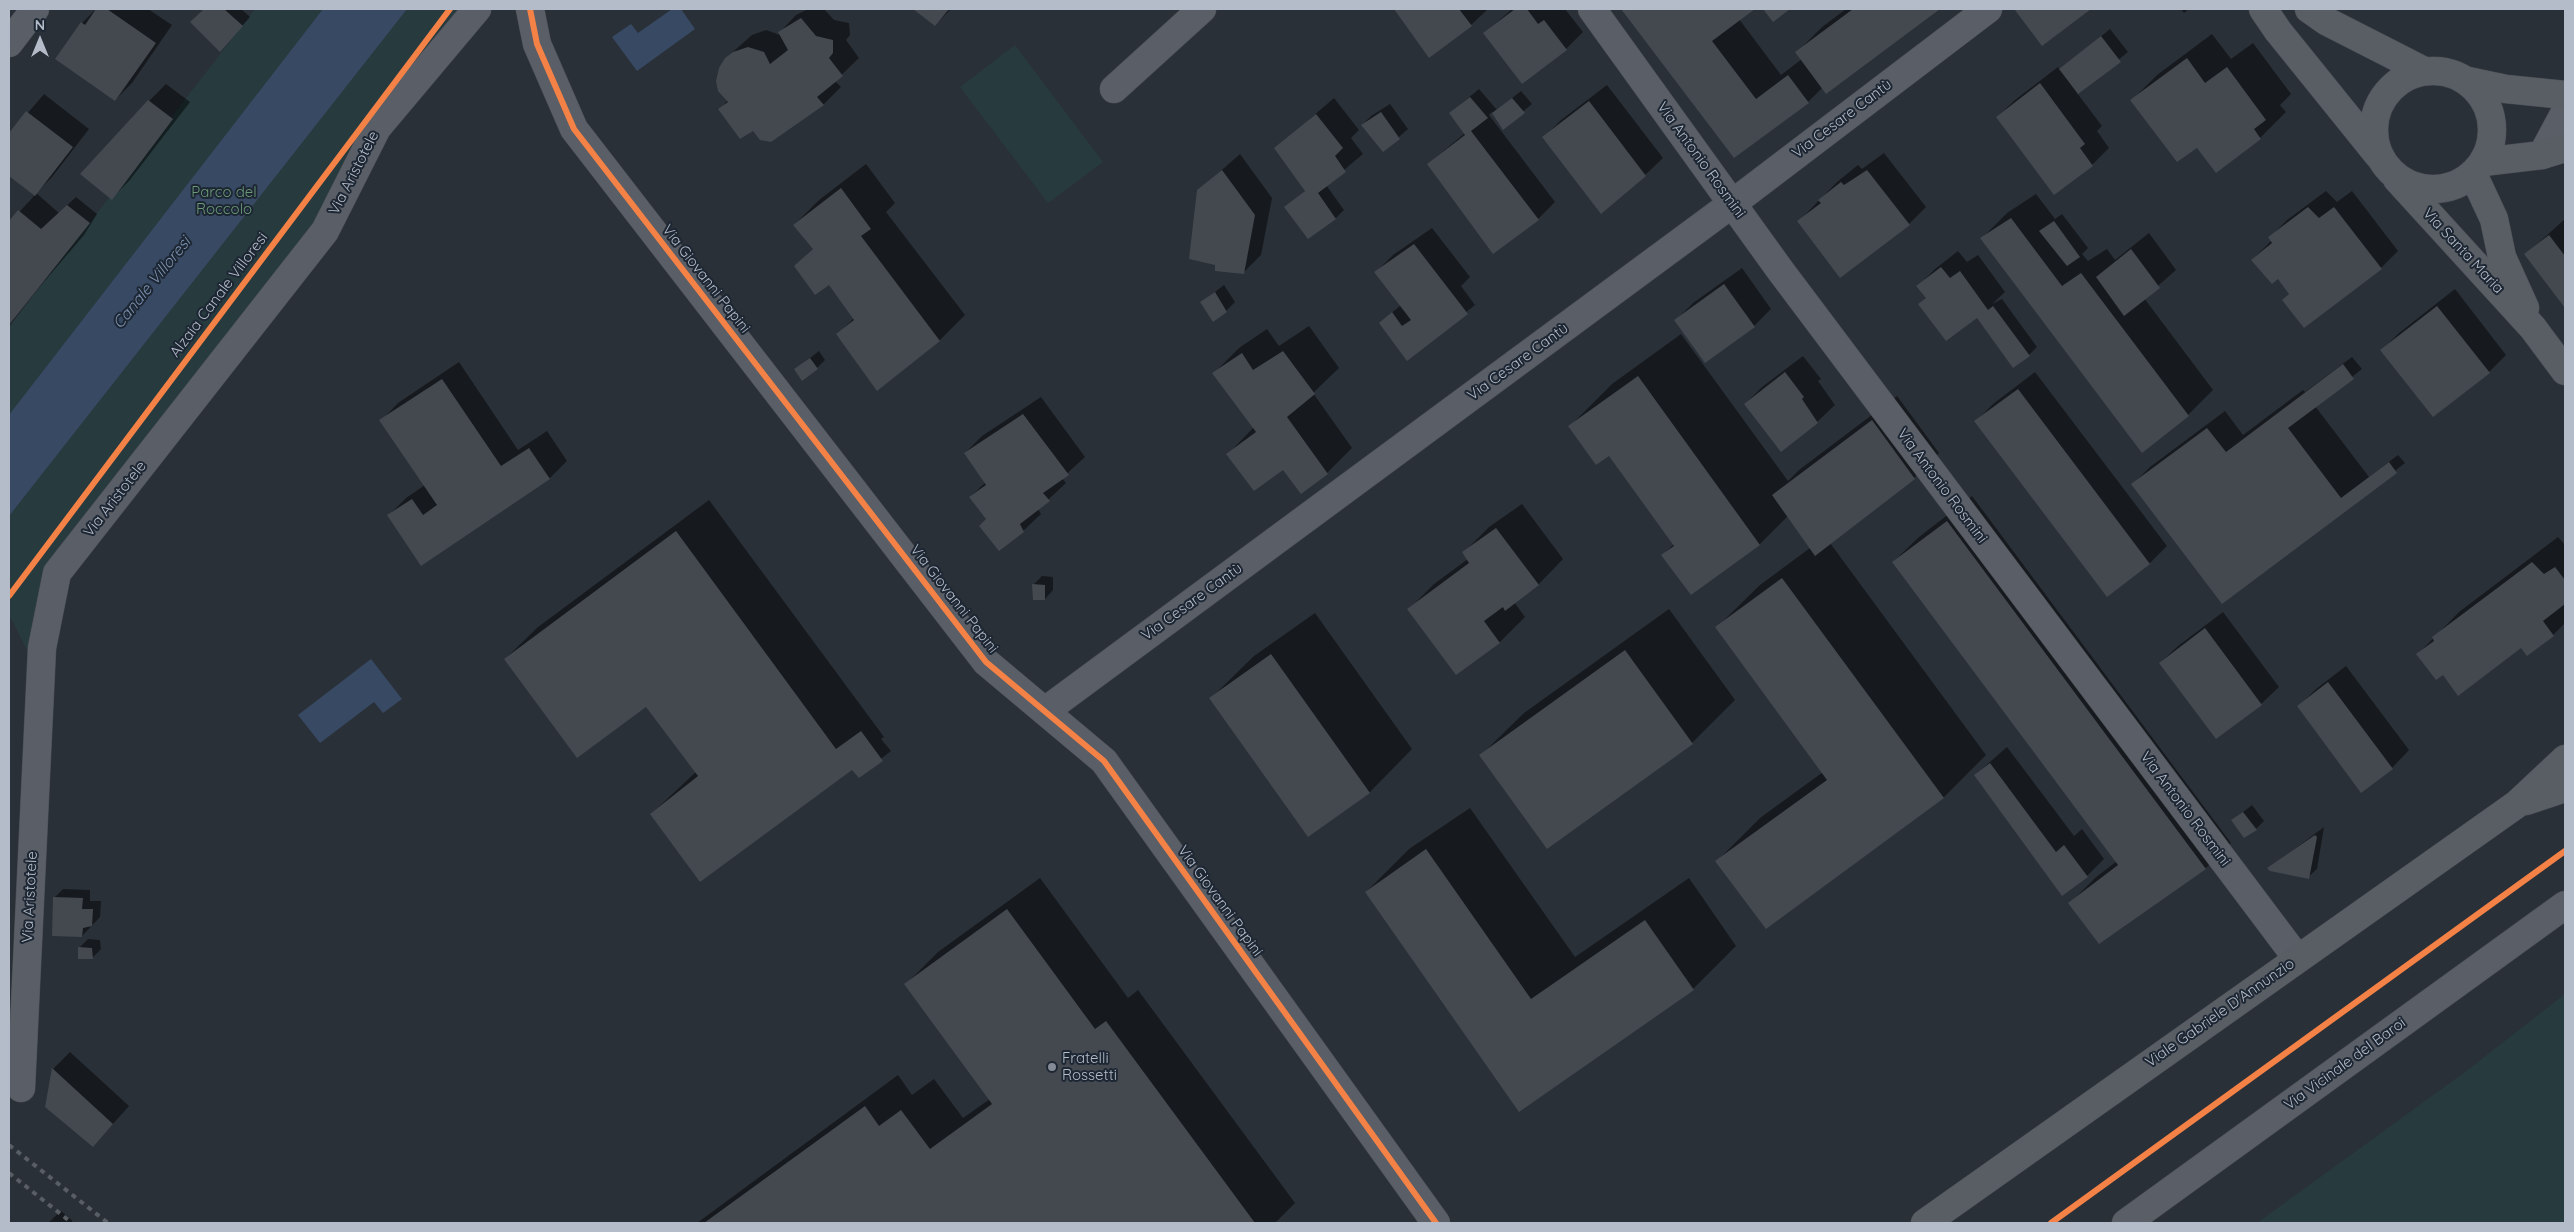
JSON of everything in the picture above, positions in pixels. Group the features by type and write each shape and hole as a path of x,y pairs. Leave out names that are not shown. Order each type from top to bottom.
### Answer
{"street":[{"path":"9,43 34,9"},
{"name":"Via Aristotele","path":"21,1088 42,648 57,573 325,231 376,128 477,9"},
{"name":"Via Giovanni Papini","path":"530,9 537,44 574,128 986,662 1104,761 1436,1223"},
{"path":"1114,89 1202,9"},
{"name":"Via Antonio Rosmini","path":"1592,9 1780,270 2297,958"},
{"name":"Via Cesare Cantù","path":"1045,711 1733,203 1988,9"},
{"name":"Via Santa Maria","path":"2263,9 2278,31 2385,165 2533,328 2565,371"},
{"path":"2309,9 2326,21 2424,71"},
{"path":"2385,165 2373,134 2375,112 2386,92 2403,78 2424,71 2447,72 2468,82 2506,89 2565,94"},
{"path":"2468,82 2484,98 2492,119 2492,142 2478,168"},
{"path":"2478,168 2554,152 2565,112"},
{"name":"Via Santa Maria","path":"2385,165 2411,186 2433,190 2454,186 2478,168 2494,219 2502,257 2533,328"},
{"name":"Viale Gabriele D'Annunzio","path":"1925,1223 2517,804 2565,759"},
{"name":"Viale Gabriele D'Annunzio","path":"2517,804 2565,788"},
{"name":"Via Vicinale del Baroi","path":"2126,1223 2565,905"}],"green space":[{"name":"Parco del Roccolo","path":"255,9 467,9 302,253 92,517 29,654 11,618 9,622 9,327"},
{"path":"1015,45 1103,162 1048,203 960,87"},
{"path":"2565,994 2565,1223 2257,1223 2465,1072"}],"water":[{"name":"Canale Villoresi","path":"323,9 407,9 9,516 9,415"},
{"path":"672,9 681,9 695,29 637,71 612,37 631,24 638,33"},
{"path":"371,659 402,699 383,713 374,702 320,743 298,715"}],"building":[{"path":"96,9 107,9 156,43 115,101 55,59 81,22 85,25"},
{"path":"204,9 224,9 243,26 220,52 190,22"},
{"path":"913,9 949,9 935,26"},
{"path":"1394,9 1459,9 1472,26 1429,58"},
{"path":"1515,9 1527,9 1538,24 1544,20 1567,50 1522,84 1483,33"},
{"path":"1621,9 1755,9 1712,41 1756,99 1788,75 1809,103 1734,158"},
{"path":"1763,9 1790,9 1773,22"},
{"path":"1853,9 1940,9 1826,94 1795,52"},
{"path":"2016,9 2091,9 2042,46"},
{"path":"801,18 816,36 833,40 833,53 829,58 843,76 817,97 824,105 771,142 760,140 753,131 740,139 718,109 728,102 718,91 716,81 719,68 725,58 733,52 748,47 764,52 770,64 788,50 778,32"},
{"path":"2101,36 2121,62 2078,94 2059,69"},
{"path":"2187,58 2205,83 2227,67 2266,120 2254,129 2261,139 2216,173 2197,148 2177,162 2130,100"},
{"path":"2040,83 2085,144 2080,148 2093,166 2054,195 1996,117"},
{"path":"1470,97 1488,118 1471,131 1539,220 1493,254 1427,164 1465,135 1449,113"},
{"path":"1512,98 1525,113 1503,130 1492,113"},
{"path":"148,100 173,119 112,200 80,174"},
{"path":"1589,101 1646,176 1601,214 1542,137"},
{"path":"26,111 73,147 35,196 9,176 9,133"},
{"path":"1381,112 1400,139 1383,152 1361,125"},
{"path":"1316,114 1343,148 1335,156 1346,172 1318,193 1336,219 1308,239 1284,207 1305,191 1274,148"},
{"path":"1222,170 1255,215 1244,274 1215,271 1215,265 1189,259 1197,190"},
{"path":"1867,170 1910,225 1840,278 1797,221 1821,203 1818,200 1841,182 1844,185"},
{"path":"841,188 871,229 861,236 940,341 877,391 836,334 854,320 829,285 815,295 794,266 813,249 793,225"},
{"path":"67,205 90,223 9,325 9,221 18,210 41,229"},
{"path":"2308,207 2319,218 2334,207 2382,269 2304,328 2282,300 2289,294 2278,279 2272,284 2251,260 2272,243 2268,237"},
{"path":"2011,218 2062,286 2081,273 2189,416 2142,453 1980,238"},
{"path":"2054,221 2080,257 2067,266 2039,231"},
{"path":"2549,235 2565,256 2565,308 2524,254"},
{"path":"1414,244 1468,314 1407,361 1379,323 1392,312 1402,326 1411,320 1374,272"},
{"path":"2131,249 2160,288 2124,316 2096,277"},
{"path":"1941,267 1950,278 1960,271 1988,310 1993,306 2030,356 2013,368 1977,318 1946,341 1918,304 1926,298 1916,286"},
{"path":"1724,284 1755,327 1705,363 1674,320"},
{"path":"1215,292 1227,312 1213,322 1200,302"},
{"path":"2437,306 2490,373 2433,417 2380,350"},
{"path":"1283,351 1315,394 1287,417 1328,474 1301,494 1283,470 1254,491 1226,454 1256,432 1212,373 1242,353 1253,370"},
{"path":"810,358 818,369 802,381 794,369"},
{"path":"2343,364 2354,379 2288,428 2341,498 2389,462 2397,473 2222,604 2131,484 2207,428 2226,452"},
{"path":"1785,372 1804,397 1802,399 1818,423 1781,452 1744,404"},
{"path":"1638,376 1760,545 1691,595 1661,555 1674,546 1609,456 1596,465 1568,426"},
{"path":"442,379 501,466 529,448 550,479 421,566 387,515 412,499 423,515 437,505 379,420"},
{"path":"2018,389 2150,564 2107,597 1974,421"},
{"path":"1023,414 1069,475 1043,493 1050,501 1020,524 1024,532 999,551 979,526 986,519 969,497 986,485 964,453"},
{"path":"1872,420 1915,479 1815,556 1772,495"},
{"path":"1947,521 2206,869 2099,944 2068,903 2118,865 1892,562"},
{"path":"1496,528 1539,585 1505,611 1503,607 1484,621 1500,643 1456,675 1407,609 1469,563 1462,552"},
{"path":"676,531 836,749 861,731 883,761 859,778 852,770 700,882 650,814 698,776 646,707 577,758 504,659"},
{"path":"2532,562 2544,574 2555,567 2565,580 2565,604 2543,621 2554,636 2527,656 2521,648 2458,696 2443,675 2436,680 2416,654 2434,641 2432,637"},
{"path":"1782,578 1944,798 1766,929 1715,861 1827,780 1715,627"},
{"path":"1032,584 1045,585 1045,600 1033,600"},
{"path":"2205,628 2262,705 2216,739 2159,663"},
{"path":"1625,650 1693,744 1547,849 1479,755"},
{"path":"1271,654 1370,793 1308,837 1209,698"},
{"path":"2328,682 2393,769 2361,793 2297,706"},
{"path":"1990,763 2056,852 2064,845 2088,877 2062,896 1974,775"},
{"path":"2243,812 2257,830 2244,838 2231,820"},
{"path":"2315,835 2317,837 2309,879 2270,871 2267,868"},
{"path":"1426,849 1531,999 1645,920 1694,990 1519,1112 1365,892"},
{"path":"53,897 83,898 82,909 93,909 92,926 83,928 82,937 52,936"},
{"name":"Fratelli Rossetti","path":"1007,909 1095,1029 1106,1021 1255,1223 704,1223 865,1106 879,1126 901,1110 930,1149 992,1104 904,984"},
{"path":"78,947 92,948 93,959 78,959"},
{"path":"52,1068 113,1124 93,1147 45,1107"}],"railway":[{"path":"9,1145 108,1223"},
{"path":"9,1173 72,1223"}],"cycle path":[{"name":"Alzaia Canale Villoresi","path":"9,596 450,9"},
{"path":"530,9 537,44 574,129 986,662 1104,761 1436,1223"},
{"path":"2051,1223 2565,851"}],"place":[{"name":"Fratelli Rossetti","path":"1052,1067"}]}
